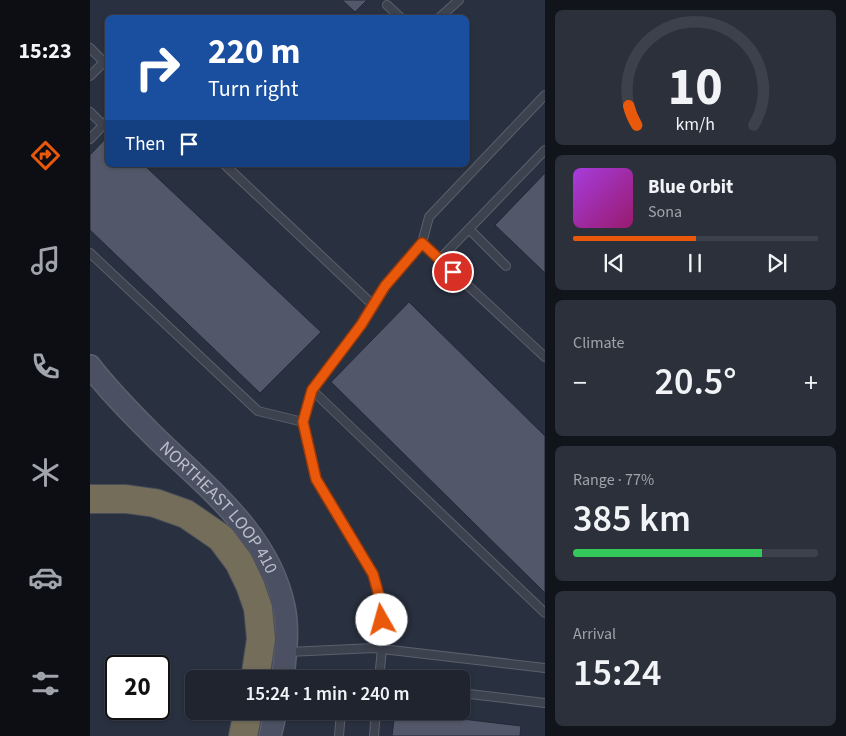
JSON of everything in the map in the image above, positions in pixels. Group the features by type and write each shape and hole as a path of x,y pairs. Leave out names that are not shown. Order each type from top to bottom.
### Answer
{"highway":[{"path":"90,499 126,499 155,504 186,514 221,538 239,562 250,584 258,608 261,639 256,670"},
{"path":"243,736 246,720"}],"main road":[{"name":"NORTHEAST LOOP 410","path":"90,366 153,435 238,518 260,547 275,577 284,607 287,639 284,670"},
{"path":"270,736 274,720"}],"lane":[{"path":"442,15 459,0"},
{"path":"387,5 398,15"},
{"path":"90,48 104,62 90,76"},
{"path":"380,670 382,606 373,574 316,479 303,422 312,390 361,325 385,286 422,243 428,217 545,95"},
{"path":"90,112 105,122 90,139"},
{"path":"440,260 545,150"},
{"path":"227,167 373,305"},
{"path":"469,229 506,266"},
{"path":"422,243 545,357"},
{"path":"90,253 258,411 303,422"},
{"path":"312,390 545,613"},
{"path":"286,652 374,648 545,668"},
{"path":"470,695 545,703"},
{"path":"339,736 341,720"},
{"path":"374,736 375,720"}],"building":[{"path":"342,0 367,0 355,12"},
{"path":"105,139 105,167 146,167 321,332 260,393 90,230 90,155"},
{"path":"545,173 545,273 495,225"},
{"path":"409,302 545,436 545,593 331,382"},
{"path":"394,720 470,720 521,726 520,736 392,736"}],"route":[{"path":"382,620 382,606 373,574 316,479 303,422 312,390 361,325 385,286 422,243 453,272"}]}
